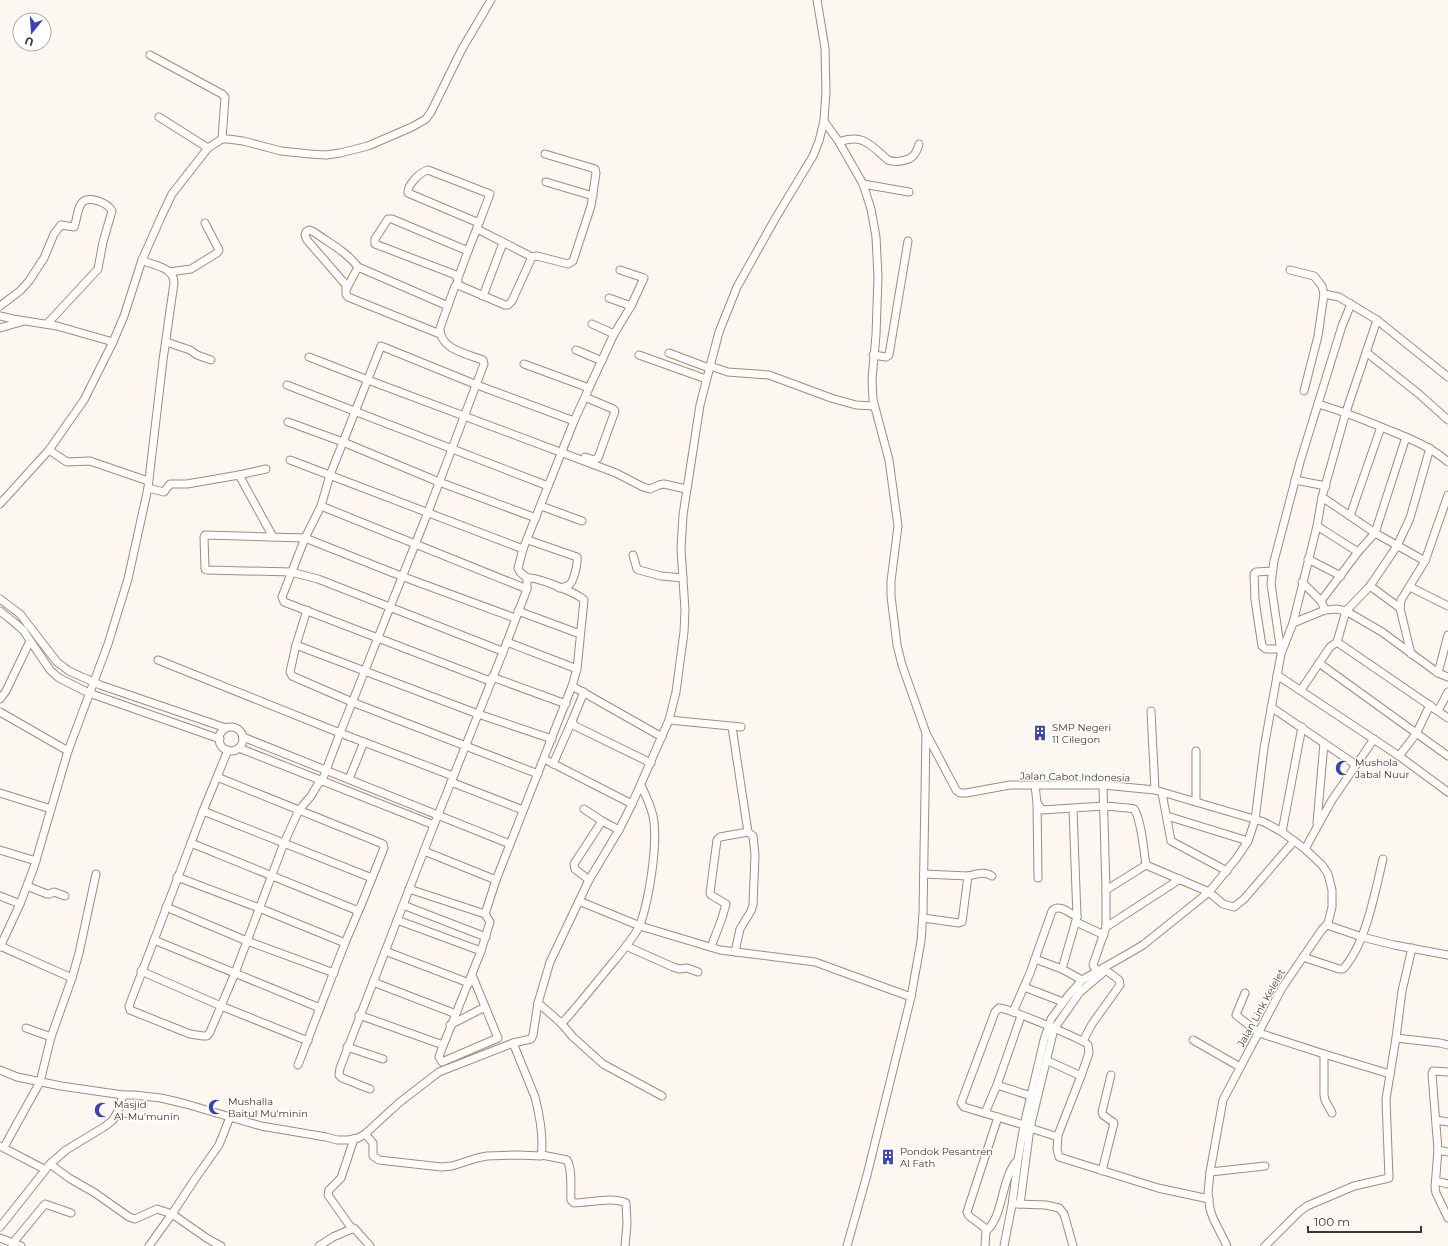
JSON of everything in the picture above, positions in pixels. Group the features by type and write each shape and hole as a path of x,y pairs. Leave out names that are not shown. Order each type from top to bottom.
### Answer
{"street":[{"path":"0,504 49,450 84,400 113,342 124,316 133,284 142,260 172,194 201,155 208,148 222,139 243,140 281,151 326,155 352,151 368,146 412,127 426,119 431,112 462,49 491,0"},
{"path":"0,1070 17,1077 61,1086 123,1095 174,1100 262,1126 337,1140 354,1139 365,1134 400,1102 439,1072 513,1043 531,1039 533,1035 538,1002 546,974 578,901 619,830 632,804 669,720 677,687 684,632 685,610 681,550 683,515 697,422 709,367 736,287 771,224 813,156 819,141 824,121 826,92 825,48 817,0"},
{"path":"150,55 225,97 222,139"},
{"path":"159,118 208,148"},
{"path":"824,121 839,142 863,184 871,209 876,237 878,277 876,335 872,379 874,406 889,460 897,512 898,537 891,581 891,596 897,645 902,665 926,733 923,918 921,941 911,997 867,1175 847,1246"},
{"path":"839,142 852,138 859,139 866,142 891,162 907,159 913,156 919,144"},
{"path":"228,750 177,877 129,1006 130,1010 190,1034 203,1036 207,1036 210,1032 235,973 284,843 299,810 322,781 401,576 428,512 484,364 483,360 448,346 440,334 440,328 468,251 478,226 490,194 428,170 409,187 408,193 478,226 503,243 532,257 537,256 568,264 571,263 593,196 596,173 595,169 545,154"},
{"path":"546,182 593,196"},
{"path":"863,184 909,192"},
{"path":"0,306 20,291 29,281 44,258 54,234 61,225 74,226 79,208 83,202 87,200 101,202 111,208 112,211 103,242 98,269 48,324"},
{"path":"457,282 456,275 375,244 375,239 388,219 392,219 468,251"},
{"path":"169,272 191,269 218,251 206,223"},
{"path":"347,288 346,284 307,240 305,235 306,232 309,230 314,232 338,249 358,267 448,306"},
{"path":"874,355 886,357 889,355 908,241"},
{"path":"483,296 503,243"},
{"path":"457,282 483,296 505,305 511,304 532,257"},
{"path":"72,978 0,946 20,904 36,861 68,751 122,604 134,558 148,484 174,283 169,272 164,268 142,260"},
{"path":"358,267 347,288 346,294 348,297 440,334"},
{"path":"484,914 523,810 566,704 577,669 584,600 560,588 534,578 527,578 518,568 548,486 584,397 614,334 631,306 644,278 620,270"},
{"path":"1290,270 1314,276 1322,286 1324,294 1318,336 1304,391"},
{"path":"1324,294 1339,297 1377,320 1448,376"},
{"path":"609,298 631,306"},
{"path":"1281,652 1271,584 1272,571 1283,522 1295,480 1346,315 1351,304"},
{"path":"0,316 48,324 113,342"},
{"path":"1016,1204 1018,1160 1051,1027 1063,1002 1082,980 1102,970 1143,945 1209,892 1227,871 1248,841 1255,820 1264,748 1281,652 1293,623 1317,526 1322,497 1346,412 1377,320"},
{"path":"0,328 24,321"},
{"path":"592,324 614,334"},
{"path":"166,342 190,350 197,355 211,360"},
{"path":"566,704 377,638 284,602 282,597 305,538 321,506 330,475 380,347 383,346 477,385 574,421"},
{"path":"576,350 602,361"},
{"path":"1366,352 1419,394 1448,420"},
{"path":"669,353 709,367 734,373 769,375 831,398 856,405 874,406"},
{"path":"639,355 706,379"},
{"path":"309,357 464,416 562,451 622,475 647,489 653,489 664,484 686,489"},
{"path":"524,364 588,388"},
{"path":"287,385 548,486"},
{"path":"562,451 592,460 598,458 615,411 584,397"},
{"path":"1318,404 1346,412 1406,437 1430,448 1448,462"},
{"path":"288,422 343,442 439,482 536,518"},
{"path":"1350,516 1381,427"},
{"path":"1321,601 1358,552 1375,533 1406,437"},
{"path":"1301,690 1330,647 1337,642 1346,611 1370,586 1398,546 1410,518 1430,448"},
{"path":"49,450 67,462 90,462 148,484 164,492 170,484 187,484 239,476 266,469"},
{"path":"290,460 524,549"},
{"path":"239,476 273,537"},
{"path":"1295,480 1326,486"},
{"path":"1411,654 1400,608 1401,600 1425,560 1448,495"},
{"path":"1322,497 1375,533 1425,560"},
{"path":"321,506 527,589"},
{"path":"541,506 582,521"},
{"path":"1317,526 1358,552"},
{"path":"502,651 318,580 291,572 205,569 203,540 205,535 305,538 401,576 515,618"},
{"path":"528,540 576,557 578,563 572,582 569,585 560,588"},
{"path":"633,555 637,569 639,570 661,576 683,578"},
{"path":"1308,559 1341,576"},
{"path":"1272,571 1256,572 1254,574 1255,600 1262,646 1266,650 1281,652"},
{"path":"370,1089 344,1079 339,1074 347,1047 502,651 507,642 527,589 527,578"},
{"path":"1302,582 1321,601 1325,610"},
{"path":"1370,586 1400,608"},
{"path":"1410,586 1448,606"},
{"path":"0,599 20,614 61,666 69,671 93,682 226,728 235,728 242,733 243,737 243,741 239,748 232,751 222,746 220,735 226,728"},
{"path":"1293,623 1325,610 1336,609 1346,611 1377,628 1438,673 1448,677"},
{"path":"307,610 296,645 290,672 292,676 352,702 538,774"},
{"path":"0,611 16,623 50,670 56,675 89,693 220,739"},
{"path":"518,611 580,634"},
{"path":"1438,673 1448,635"},
{"path":"0,699 6,691 30,641"},
{"path":"507,642 577,669"},
{"path":"1337,642 1448,718"},
{"path":"296,645 478,714 552,739"},
{"path":"158,660 364,742 523,810"},
{"path":"1318,663 1448,756"},
{"path":"1277,675 1399,756 1448,792"},
{"path":"572,686 662,737"},
{"path":"553,764 584,692"},
{"path":"1438,711 1448,692"},
{"path":"1399,756 1416,734 1430,705"},
{"path":"1271,707 1356,765"},
{"path":"1151,711 1155,790"},
{"path":"0,712 68,751"},
{"path":"669,720 741,728"},
{"path":"572,721 575,726 651,763"},
{"path":"732,727 748,832 753,838 755,855 754,898 751,911 740,929 735,952"},
{"path":"1282,832 1302,728"},
{"name":"Jalan Cabot Indonesia","path":"926,733 958,792 968,793 1004,786 1103,785 1155,790 1255,820"},
{"path":"243,737 510,844"},
{"path":"1305,849 1332,800 1374,739"},
{"path":"349,779 364,742"},
{"path":"1317,825 1324,743"},
{"path":"239,748 434,825"},
{"path":"1196,751 1196,802"},
{"path":"544,759 632,804"},
{"path":"217,777 383,844 384,848 345,943 298,1065"},
{"path":"560,1022 564,1021 574,1010 626,946 640,926 650,884 655,834 651,807 641,785"},
{"path":"1035,785 1037,803 1038,878"},
{"path":"1083,1041 1092,1024 1120,985 1119,980 1102,970 1094,968 1093,965 1106,927 1103,785"},
{"path":"0,793 51,809"},
{"path":"1162,793 1171,840 1173,843 1227,871"},
{"path":"1037,803 1043,810 1104,806 1131,808 1135,810 1140,825 1146,865"},
{"path":"584,809 619,830"},
{"path":"1062,969 1076,920 1073,809"},
{"path":"203,811 372,878"},
{"path":"1167,816 1248,841"},
{"name":"Jalan Link Kelelet","path":"1227,1246 1213,1218 1209,1199 1210,1172 1223,1100 1282,988 1321,931 1327,925 1332,907 1330,880 1322,865 1305,849 1282,832 1255,820"},
{"path":"589,880 574,866 575,862 602,821"},
{"path":"711,947 726,904 711,896 710,893 717,840 719,837 748,832"},
{"path":"1146,865 1209,892 1223,904 1232,907 1238,905 1244,899 1294,841"},
{"path":"191,843 359,910"},
{"path":"0,850 36,861"},
{"path":"424,851 496,880"},
{"path":"1303,957 1334,968 1343,969 1348,963 1362,936 1383,859"},
{"path":"1106,890 1146,865"},
{"path":"924,874 968,876 986,873 992,876"},
{"path":"44,1170 2,1147 40,1082 51,1037 72,978 79,952 96,874"},
{"path":"923,918 962,922 968,876"},
{"path":"177,877 345,943"},
{"path":"1106,927 1180,879"},
{"path":"27,886 47,894 54,892 65,896"},
{"path":"385,951 470,979 485,1007 498,1037 497,1039 442,1062 440,1059 443,1045 450,1026 456,1014 470,979 481,951 490,922 484,914 410,889"},
{"path":"0,896 20,904"},
{"path":"578,901 640,926 711,947 735,952 815,962 911,997"},
{"path":"403,905 486,937"},
{"path":"166,907 247,941 334,973"},
{"path":"1013,1012 1035,959 1052,909 1059,907 1076,920 1104,935"},
{"path":"397,920 481,951"},
{"path":"1327,925 1362,936 1448,955"},
{"path":"154,940 320,1008"},
{"path":"626,946 673,967 679,969 689,968 698,972"},
{"path":"1265,1246 1307,1206 1354,1186 1389,1178 1386,1099 1402,991 1412,948"},
{"path":"1035,959 1062,969 1082,980"},
{"path":"1004,1246 1016,1204 1031,1096 1037,1087 1046,1060 1051,1027 1080,992 1102,970"},
{"path":"141,971 221,1006 308,1041"},
{"path":"372,982 456,1014"},
{"path":"1024,987 1063,1002"},
{"path":"1245,993 1236,1015 1259,1033 1390,1074"},
{"path":"538,1002 603,1064 662,1096"},
{"path":"450,1026 485,1007"},
{"path":"1058,1135 1055,1136 998,1116 964,1107 962,1104 961,1100 995,1010 1000,1008 1013,1012 1087,1043 1089,1050 1081,1076 1058,1135 1057,1149 1059,1157 1158,1188 1209,1199"},
{"path":"359,1015 443,1045"},
{"path":"985,1113 1021,1016"},
{"path":"26,1028 51,1037"},
{"path":"1396,1038 1448,1045"},
{"path":"1193,1040 1240,1067"},
{"path":"513,1043 538,1106 542,1155"},
{"path":"347,1047 383,1059"},
{"path":"1324,1054 1324,1095 1332,1113"},
{"path":"1046,1060 1081,1076"},
{"path":"1447,1214 1436,1193 1438,1150 1432,1074 1433,1071 1448,1072"},
{"path":"1102,1171 1114,1123 1112,1120 1103,1115 1102,1112 1111,1075"},
{"path":"996,1085 1031,1096"},
{"path":"0,1227 50,1164 66,1150 113,1120 120,1109 123,1095"},
{"path":"985,1246 986,1231 981,1224 968,1216 967,1212 998,1116"},
{"path":"149,1246 219,1145 230,1117"},
{"path":"1436,1120 1448,1122"},
{"path":"365,1134 373,1143 373,1156 375,1158 379,1160 424,1166 452,1166 487,1156 542,1155 567,1160 570,1169 572,1202 622,1201 626,1203 627,1224 625,1246"},
{"path":"354,1139 341,1178 329,1190 328,1194 352,1229 357,1230 370,1246"},
{"path":"1438,1150 1448,1152"},
{"path":"986,1231 994,1224 1008,1176 1018,1160"},
{"path":"50,1164 129,1217 135,1219 157,1209 172,1214 208,1239 221,1246"},
{"path":"1210,1172 1265,1166"},
{"path":"1436,1181 1448,1184"},
{"path":"12,1244 46,1204 70,1213"},
{"path":"1016,1204 1053,1206 1060,1210 1064,1214 1073,1246"},
{"path":"319,1246 333,1237 352,1229"},
{"path":"0,1238 12,1244 21,1246"}],"place":[{"name":"SMP Negeri 11 Cilegon","path":"1040,733"},
{"name":"Mushola Jabal Nuur","path":"1343,768"},
{"name":"Mushalla Baitul Mu'minin","path":"216,1107"},
{"name":"Masjid Al-Mu'munin","path":"102,1110"},
{"name":"Pondok Pesantren Al Fath","path":"888,1157"}]}
